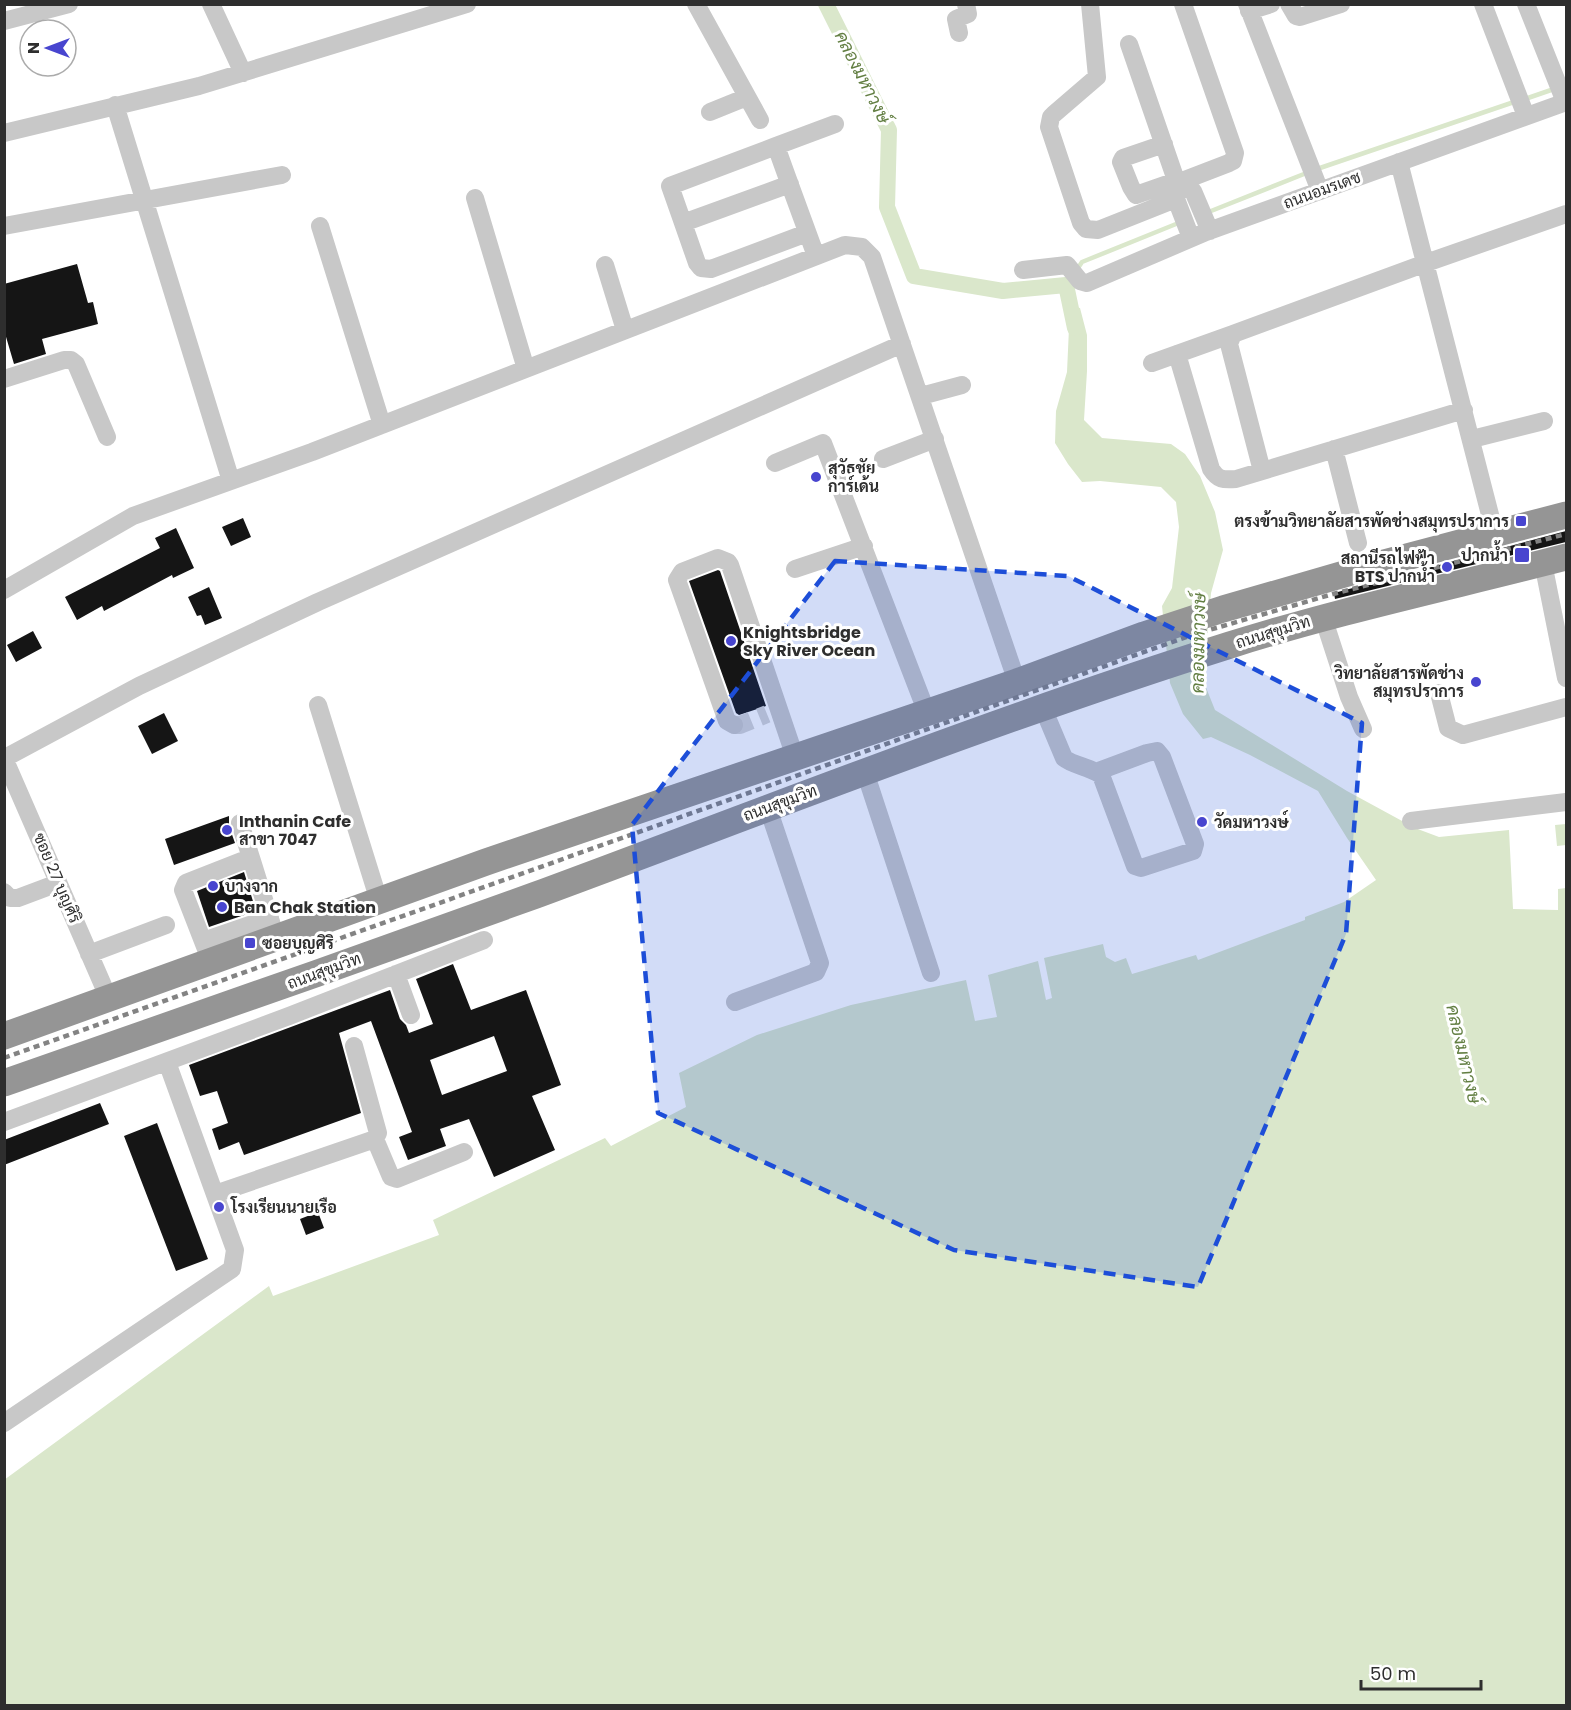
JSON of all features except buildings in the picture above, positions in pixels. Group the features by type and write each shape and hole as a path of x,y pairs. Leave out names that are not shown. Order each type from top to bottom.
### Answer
{"highway":[{"path":"4,1036 109,999 207,952 273,928 379,901 1223,609 1365,568 1566,515"},
{"name":"ถนนสุขุมวิท","path":"4,1083 534,895 640,854 1043,708 1232,644 1313,620 1555,560"},
{"path":"625,815 640,854"}],"street":[{"path":"4,21 69,4"},
{"path":"212,4 243,73"},
{"path":"4,133 199,86 467,4"},
{"path":"696,4 760,120"},
{"path":"959,33 957,20 968,14 966,4"},
{"path":"1090,4 1097,77 1054,114 1049,127 1081,223 1086,229 1098,230 1181,204 1233,161 1235,153 1183,4"},
{"path":"1271,4 1248,8 1314,177"},
{"path":"1289,4 1296,16 1300,17 1341,4"},
{"path":"1483,4 1523,108"},
{"path":"1526,4 1565,101"},
{"path":"1130,44 1164,144 1181,204"},
{"path":"710,112 747,97"},
{"name":"ถนนอมรเดช","path":"1023,270 1067,265 1080,281 1087,283 1181,204 1205,221 1314,177 1400,162 1523,108 1565,101"},
{"path":"115,105 231,481"},
{"path":"807,233 711,268 701,267 697,263 670,186 835,124"},
{"path":"1164,144 1123,158 1122,162 1136,195 1181,204"},
{"path":"776,146 816,256"},
{"path":"1400,162 1496,534"},
{"path":"4,226 282,175"},
{"path":"683,223 790,184"},
{"path":"1181,204 1193,191 1205,221"},
{"path":"475,198 526,369"},
{"path":"1152,363 1566,214"},
{"path":"320,226 382,425"},
{"path":"4,590 134,516 382,425 845,245 862,247 872,257 1017,682"},
{"path":"605,266 625,330"},
{"path":"1233,334 1229,344 1262,471"},
{"path":"5,758 139,686 318,602 902,344"},
{"path":"1177,354 1211,469 1218,479 1223,480 1236,479 1464,410"},
{"path":"6,372 71,360 76,364 107,437"},
{"path":"921,396 962,385"},
{"path":"1472,439 1544,421"},
{"path":"883,459 935,439"},
{"path":"775,463 824,443 927,713"},
{"path":"1334,449 1358,543"},
{"path":"795,569 864,546"},
{"path":"734,725 728,721 678,580 682,573 718,558 730,565 773,712 800,756"},
{"path":"1555,560 1566,678"},
{"path":"742,564 800,756"},
{"path":"1313,620 1363,729"},
{"path":"1439,693 1448,728 1463,735 1566,707"},
{"path":"318,705 379,901"},
{"path":"1043,708 1064,758 1091,768 1096,772 1101,775 1135,866 1141,868 1193,851 1195,844 1162,758 1157,751 1096,772"},
{"name":"ซอย 27 บุญศิริ","path":"5,758 109,999"},
{"path":"865,772 931,973"},
{"path":"1411,821 1566,802"},
{"path":"735,1002 816,972 820,963 768,808"},
{"path":"240,823 273,928"},
{"path":"207,952 183,886 242,861 252,861"},
{"path":"4,892 10,898 18,898 58,883"},
{"path":"89,954 166,925"},
{"path":"4,1122 484,940"},
{"path":"396,974 411,1015"},
{"path":"215,1194 375,1139 378,1133 354,1046"},
{"path":"4,1423 232,1269 235,1250 167,1062"},
{"path":"375,1139 391,1177 397,1179 464,1152"}],"highlighted area":[{"path":"835,561 1068,576 1362,723 1346,934 1198,1287 954,1250 658,1113 632,825"}],"water":[{"path":"1070,306 1080,308 1087,335 1084,420 1102,438 1171,444 1185,454 1200,476 1215,512 1223,550 1211,593 1203,680 1215,710 1347,791 1415,828 1439,837 1509,830 1513,909 1558,910 1558,889 1566,888 1566,1705 5,1705 4,1480 269,1286 273,1296 439,1235 433,1220 605,1138 611,1146 686,1107 679,1073 757,1035 851,1005 966,980 975,1021 997,1017 988,975 1038,961 1046,1000 1052,998 1044,958 1103,944 1106,957 1115,962 1126,958 1132,974 1196,955 1198,960 1305,920 1305,917 1344,902 1376,880 1318,791 1211,737 1203,739 1183,714 1170,683 1162,606 1172,588 1179,527 1176,502 1161,487 1100,481 1082,482 1055,443 1056,411 1067,372"},
{"path":"1566,824 1566,845 1557,846 1555,825"}],"waterway":[{"name":"คลองมหาวงษ์","path":"826,4 889,130 887,207 914,276 1003,291 1066,285 1075,328"},
{"path":"1525,99 1554,89"},
{"path":"1317,169 1517,101"},
{"path":"1206,213 1309,172"},
{"path":"1076,271 1082,262 1181,222"}],"tunnel":[{"path":"734,725 740,725 767,714"}],"railway":[{"path":"4,1058 1192,635 1333,594 1566,534"}],"place":[{"name":"สุวัธชัย การ์เด้น","path":"816,477"},
{"name":"ตรงข้ามวิทยาลัยสารพัดช่างสมุทรปราการ","path":"1521,521"},
{"name":"ปากน้ำ","path":"1522,555"},
{"name":"สถานีรถไฟฟ้า BTS ปากน้ำ","path":"1447,567"},
{"name":"Knightsbridge Sky River Ocean","path":"731,641"},
{"name":"วิทยาลัยสารพัดช่าง สมุทรปราการ","path":"1476,682"},
{"name":"วัดมหาวงษ์","path":"1202,822"},
{"name":"Inthanin Cafe สาขา 7047","path":"227,830"},
{"name":"บางจาก","path":"213,886"},
{"name":"Ban Chak Station","path":"222,907"},
{"name":"ซอยบุญศิริ","path":"250,943"},
{"name":"โรงเรียนนายเรือ","path":"219,1207"}]}
